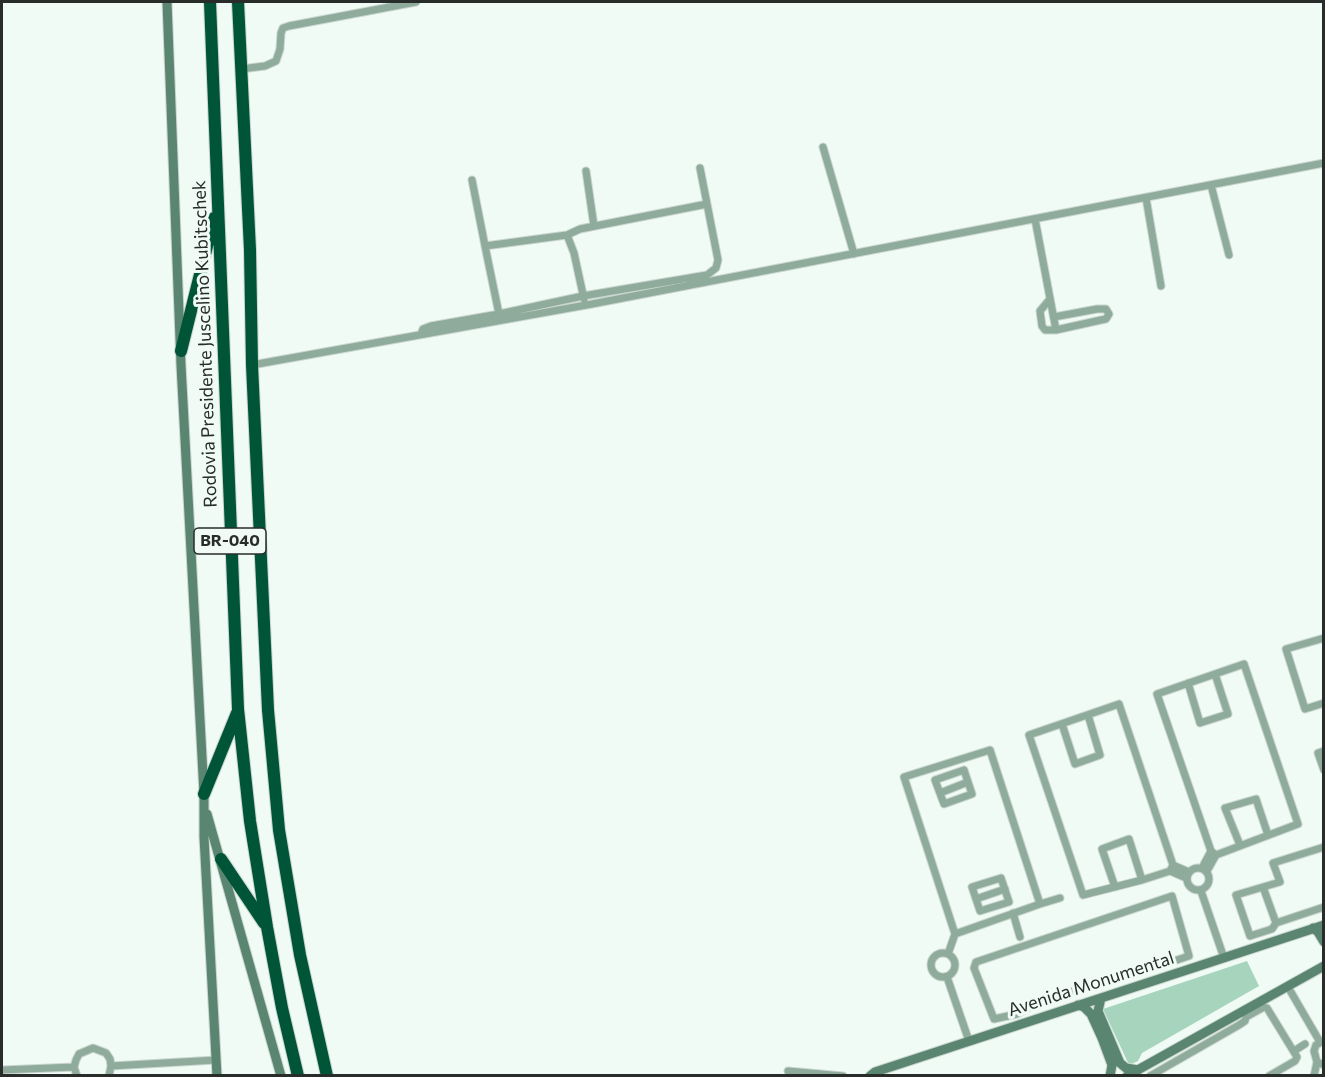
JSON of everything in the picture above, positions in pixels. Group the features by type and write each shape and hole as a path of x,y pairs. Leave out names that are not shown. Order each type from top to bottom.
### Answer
{"highway":[{"name":"Rodovia Presidente Juscelino Kubitschek","path":"210,2 238,709 250,821 267,927 282,1008 298,1076"},
{"name":"BR-040","path":"238,2 268,710 279,830 300,955 327,1076"},
{"path":"181,351 217,205"},
{"path":"204,800 238,709"},
{"path":"221,859 267,927"}],"street":[{"path":"167,2 181,351 217,1076"},
{"path":"241,69 264,66 276,61 280,49 281,33 289,26 416,2"},
{"path":"823,147 854,254"},
{"path":"252,365 585,305 1323,163"},
{"path":"422,334 423,329 431,326 499,315 583,296 712,272 718,260 700,168"},
{"path":"586,171 594,226"},
{"path":"472,180 499,315"},
{"path":"1211,185 1228,255"},
{"path":"1146,198 1161,286"},
{"path":"485,246 567,235 594,226 707,204"},
{"path":"1035,219 1056,330"},
{"path":"567,235 574,253 585,305"},
{"path":"1050,298 1040,311 1042,327 1045,330 1056,330 1101,320 1108,316 1108,311 1097,309 1054,317"},
{"path":"1323,638 1286,649 1305,709 1323,704"},
{"path":"1204,870 1214,853 1298,824 1244,664 1157,694 1214,853"},
{"path":"1188,683 1200,723 1228,714 1215,674"},
{"path":"1172,868 1119,704 1029,735 1083,895 1142,880 1172,868 1188,875"},
{"path":"1062,724 1074,764 1100,755 1088,715"},
{"path":"948,954 955,934 904,777 990,750 1040,904"},
{"path":"1323,751 1318,753 1323,770"},
{"path":"947,764 950,774"},
{"path":"964,770 968,782 972,794 944,804 935,780 964,770"},
{"path":"940,793 968,782"},
{"path":"1240,845 1225,808 1256,799 1268,836"},
{"path":"204,800 281,1076"},
{"path":"1115,887 1102,849 1129,839 1142,880"},
{"path":"1323,846 1273,863 1280,882 1236,895 1250,936 1272,929 1276,923 1323,907"},
{"path":"1198,867 1204,870 1210,880 1208,886 1201,891 1191,889 1188,885 1188,875 1198,867"},
{"path":"1001,878 1005,889 1009,902 980,911 972,887 1001,878"},
{"path":"1263,887 1276,923"},
{"path":"976,899 1005,889"},
{"path":"1201,891 1224,958"},
{"path":"1172,896 1189,956 1165,964 1164,961 1035,1004 1017,1014 994,1019 974,968 976,962 1172,896"},
{"path":"955,934 1060,898"},
{"path":"994,906 998,918"},
{"path":"1013,913 1020,936"},
{"name":"Avenida Monumental","path":"870,1076 875,1072 1323,925"},
{"path":"1313,928 1323,942"},
{"path":"936,954 948,954 955,962 954,971 947,977 940,978 935,975 930,964 936,954"},
{"path":"1127,1076 1321,967 1323,955"},
{"path":"947,977 969,1041"},
{"path":"1288,987 1322,1041 1314,1051 1320,1063 1314,1076"},
{"path":"1101,998 1098,1011 1120,1063 1126,1068 1138,1070"},
{"path":"1035,1004 1040,1019"},
{"path":"1078,1005 1084,1007 1090,1014 1102,1038 1112,1065 1110,1076"},
{"path":"1150,1076 1244,1022 1246,1017 1264,1007 1267,1008 1297,1058 1269,1076"},
{"path":"1294,1051 1305,1044"},
{"path":"77,1076 74,1067 80,1054 93,1048 106,1053 111,1066 109,1076"},
{"path":"1176,1049 1185,1056"},
{"path":"1176,1049 1176,1061"},
{"path":"111,1066 216,1060"},
{"path":"2,1070 74,1067"},
{"path":"788,1071 843,1076"}],"green space":[{"path":"1247,961 1259,986 1142,1053 1138,1061 1129,1065 1103,1009"}]}
